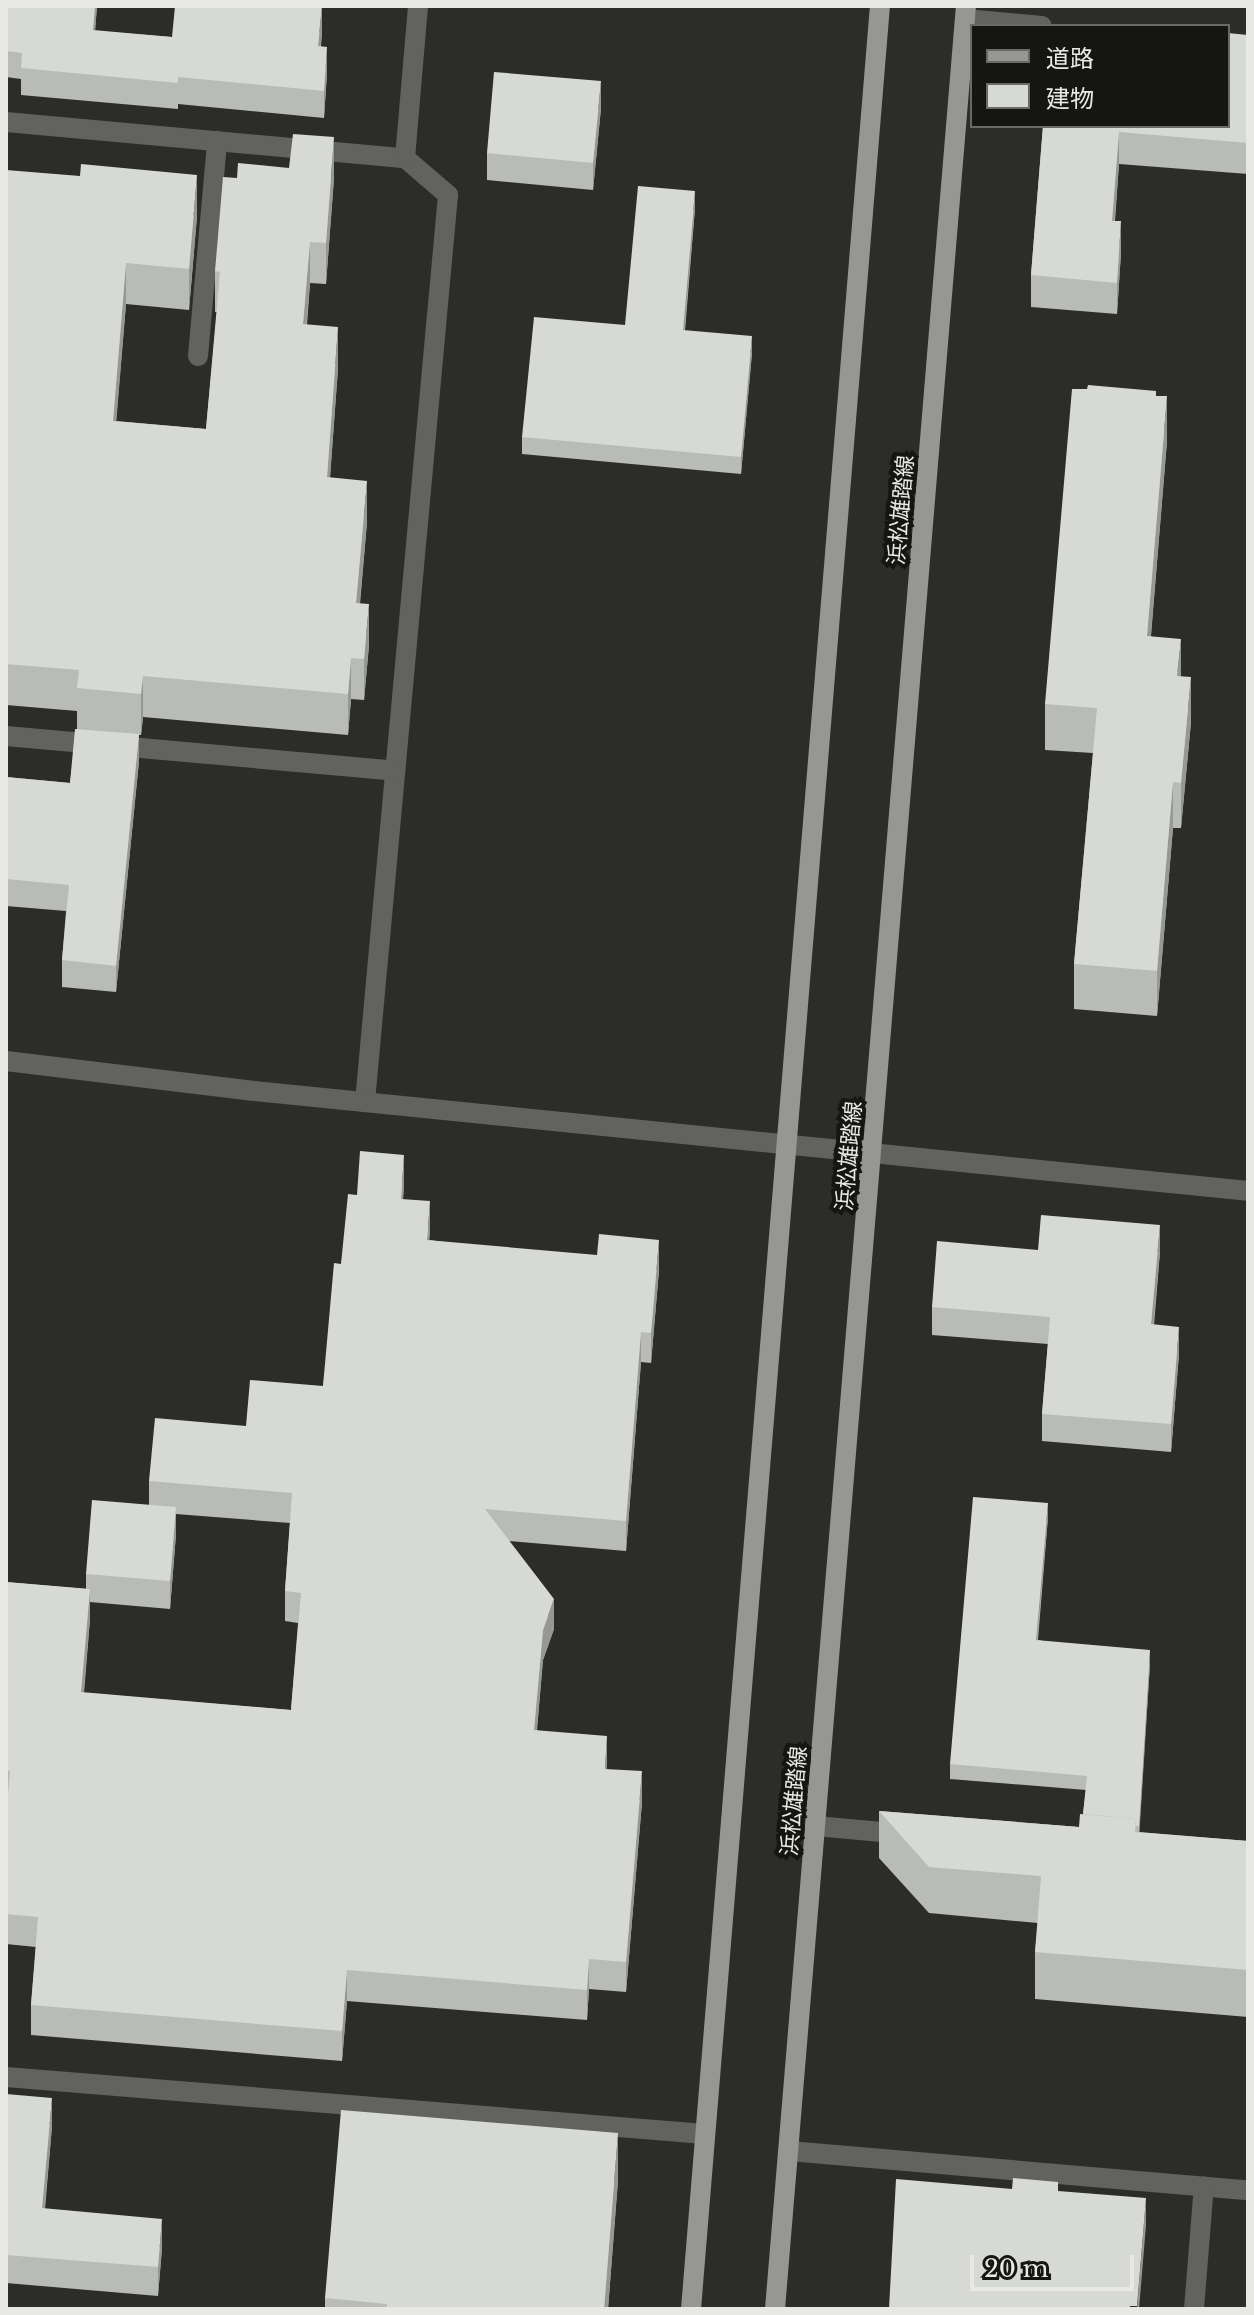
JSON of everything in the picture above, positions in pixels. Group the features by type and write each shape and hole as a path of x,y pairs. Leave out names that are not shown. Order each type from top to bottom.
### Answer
{"main road":[{"path":"691,2309 880,6"},
{"name":"浜松雄踏線","path":"775,2309 874,1154 966,13"}],"street":[{"path":"405,158 418,6"},
{"path":"966,13 1030,24"},
{"path":"6,122 405,158 448,195 365,1102"},
{"path":"198,356 217,141"},
{"path":"6,736 395,771"},
{"path":"6,1061 365,1102 1248,1191"},
{"path":"816,1826 917,1835"},
{"path":"6,2077 705,2134"},
{"path":"789,2151 1248,2190"},
{"path":"1194,2309 1204,2186"}],"building":[{"path":"6,6 95,6 93,30 172,37 175,6 322,6 318,46 327,47 324,91 178,77 178,83 21,68 22,53 6,51"},
{"path":"1230,33 1248,35 1248,143 1119,132 1112,221 1121,221 1117,283 1031,275 1043,128 1230,128"},
{"path":"494,72 601,81 593,163 487,153"},
{"path":"293,134 334,137 326,243 310,242 303,324 338,327 327,477 367,481 356,603 369,604 364,659 351,658 348,694 143,676 141,694 77,688 79,670 6,664 6,170 80,176 81,164 197,175 189,269 126,263 113,421 206,429 220,272 215,271 223,177 237,178 238,163 289,168"},
{"path":"638,186 695,191 683,330 752,336 741,457 522,437 534,317 625,325"},
{"path":"1088,385 1156,391 1156,396 1167,396 1147,636 1181,639 1177,676 1191,677 1181,783 1173,782 1157,971 1074,964 1097,708 1045,704 1072,389 1087,389"},
{"path":"75,729 139,734 116,966 62,960 69,885 6,879 6,777 70,783"},
{"path":"360,1151 404,1155 401,1199 430,1201 427,1240 597,1255 599,1234 659,1240 651,1333 641,1332 626,1521 485,1509 554,1599 543,1630 534,1730 607,1736 605,1769 642,1771 626,1962 589,1959 587,1990 347,1970 342,2031 31,2005 38,1917 6,1914 6,1819 10,1771 6,1770 6,1582 90,1589 81,1692 291,1710 301,1593 285,1591 292,1493 149,1481 155,1418 246,1426 250,1380 323,1386 334,1263 341,1264 348,1194 357,1195"},
{"path":"1041,1215 1160,1225 1151,1324 1179,1327 1171,1424 1042,1414 1050,1317 932,1307 937,1241 1038,1250"},
{"path":"973,1497 1048,1503 1036,1640 1150,1650 1139,1826 1136,1826 1136,1819 1083,1814 1087,1776 950,1764"},
{"path":"92,1500 176,1507 170,1581 86,1574"},
{"path":"879,1811 1079,1827 1080,1814 1136,1819 1135,1832 1248,1841 1248,1970 1035,1952 1041,1876 929,1867"},
{"path":"6,2094 52,2098 42,2208 162,2219 158,2267 6,2255"},
{"path":"341,2110 618,2133 604,2309 387,2309 387,2304 325,2298"},
{"path":"1013,2178 1058,2182 1058,2191 1146,2198 1137,2306 1130,2306 1130,2309 889,2309 896,2179 1012,2189"}]}
